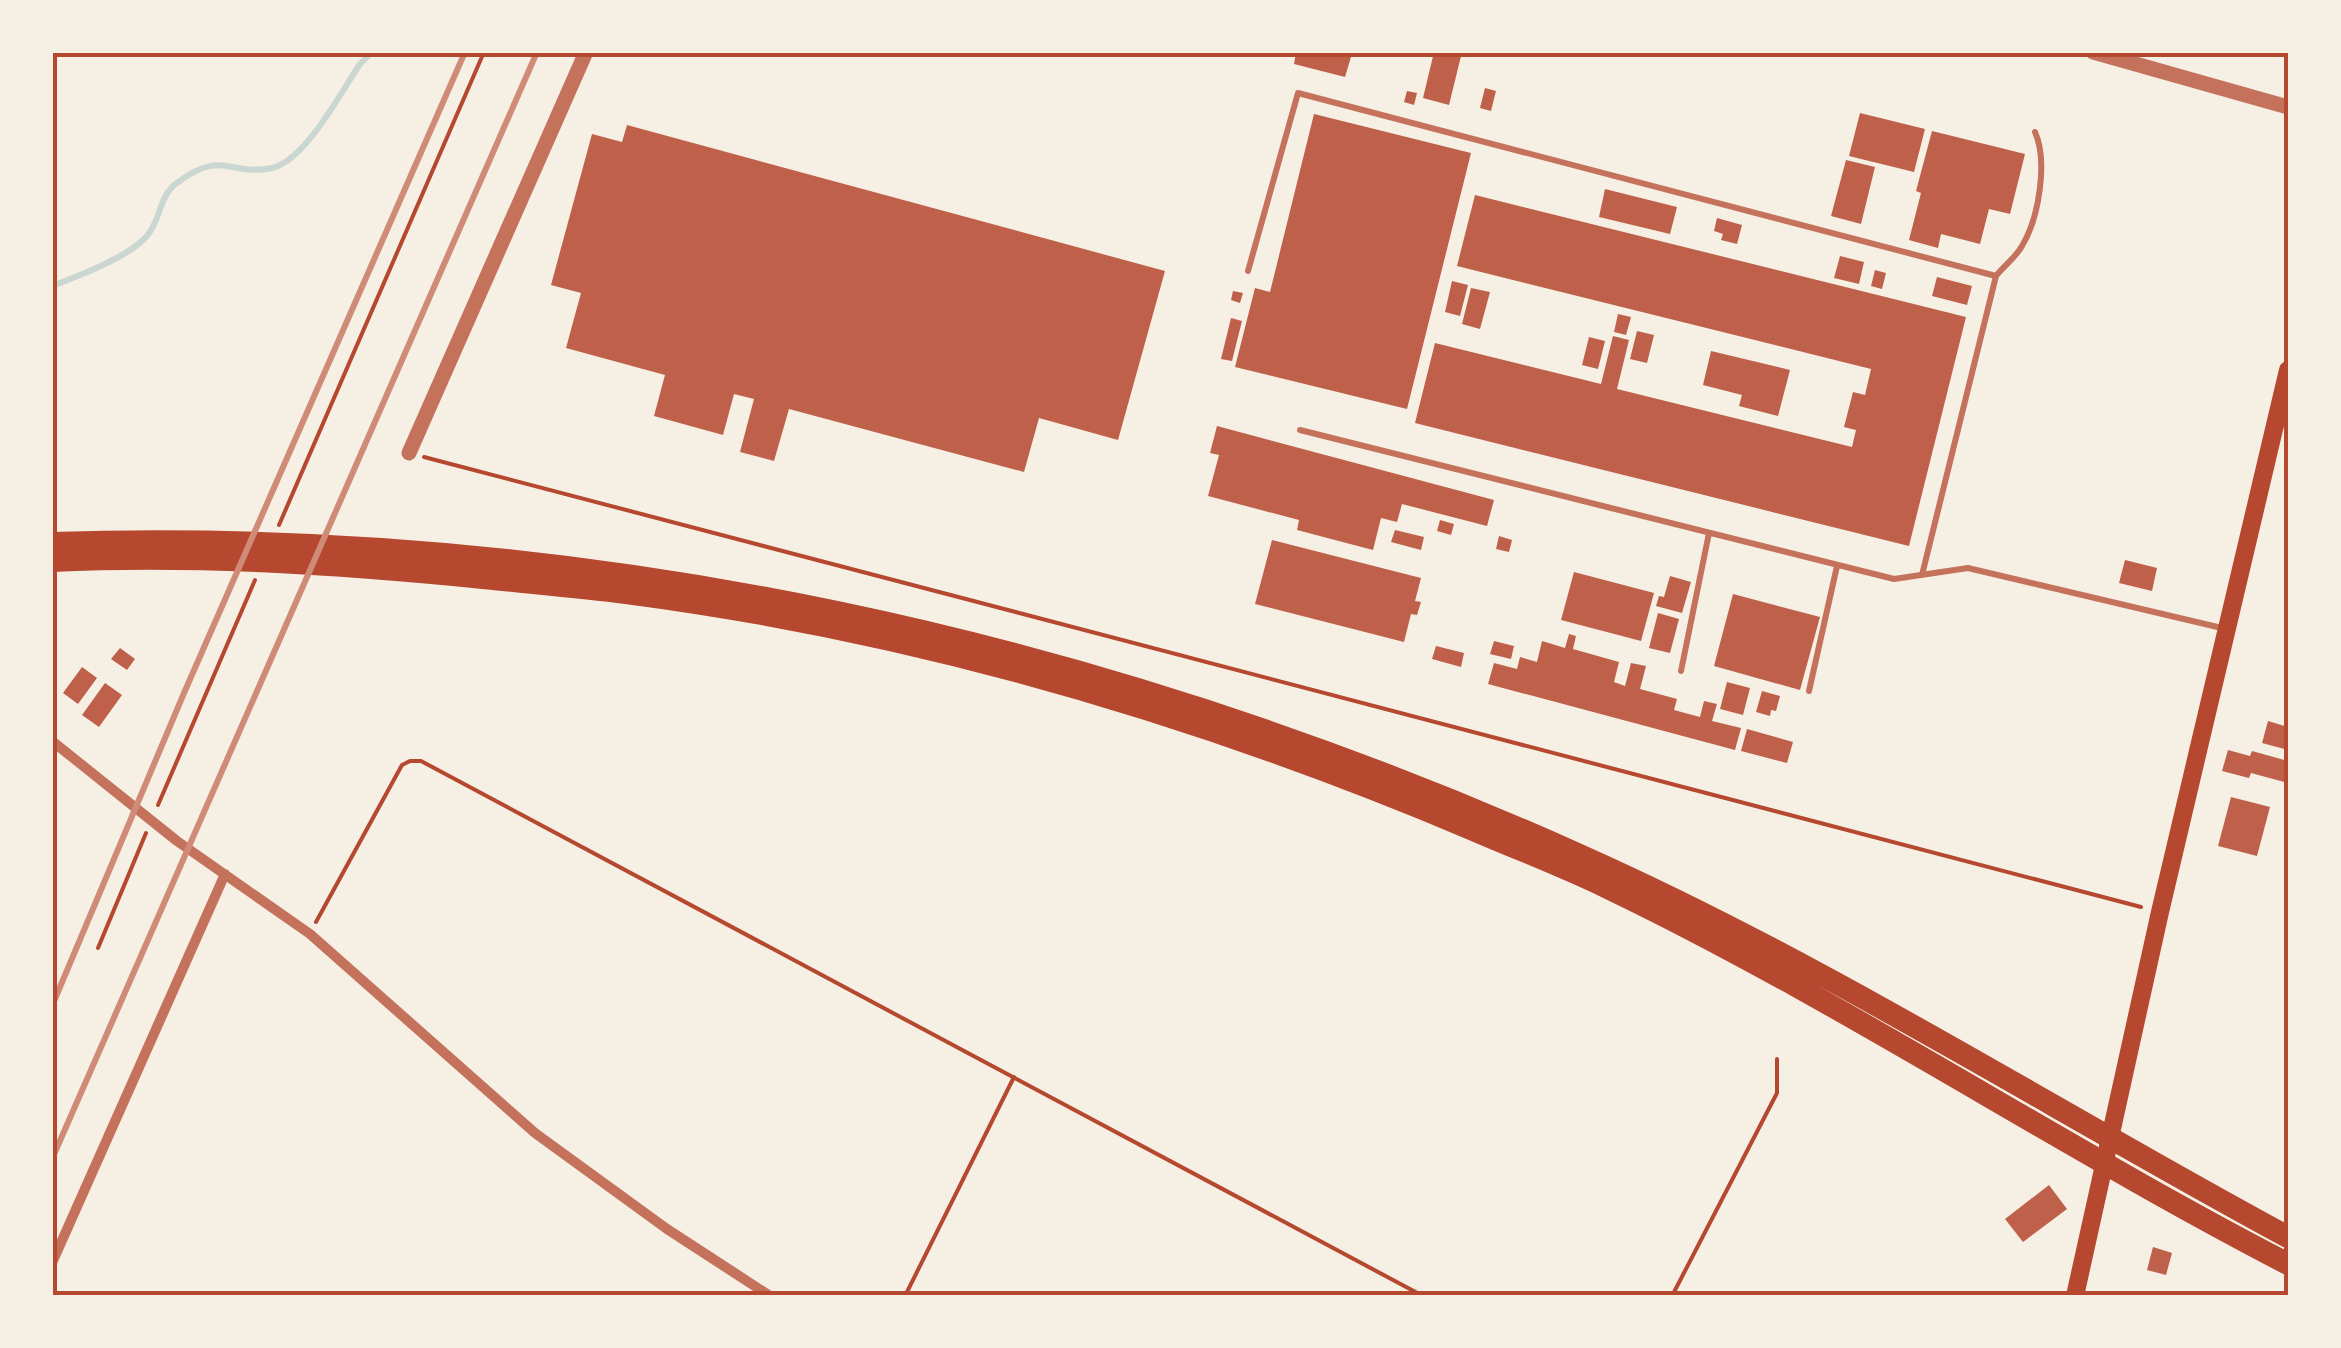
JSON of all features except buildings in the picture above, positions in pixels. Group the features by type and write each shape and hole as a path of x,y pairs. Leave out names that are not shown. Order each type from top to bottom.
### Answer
{"highway":[{"path":"52,543 137,540 304,544 436,553 632,576 807,605 979,644 1232,716 1422,787 1571,851 1768,946 2288,1237"},
{"path":"52,562 215,560 378,568 628,594 785,620 966,658 1085,690 1248,742 1426,810 1604,886 1732,951 2288,1268"}],"main road":[{"path":"2076,1296 2160,912 2288,370"}],"street":[{"path":"409,453 586,52"},
{"path":"2093,52 2288,107"},
{"path":"52,741 151,820 310,934 535,1133 667,1230 770,1296"},
{"path":"52,1262 225,874"}],"lane":[{"path":"1248,271 1298,94 1996,276"},
{"path":"1922,575 1996,276 2022,247 2037,199 2043,163 2035,132"},
{"path":"1300,430 1894,580 1968,568 2227,630"},
{"path":"1682,671 1709,533"},
{"path":"1810,691 1837,566"}],"path":[{"path":"278,526 484,52"},
{"path":"409,453 2160,912"},
{"path":"98,948 254,582"},
{"path":"310,934 402,765 410,760 421,761 1423,1296"},
{"path":"1672,1296 1777,1093 1777,1059"},
{"path":"905,1296 1014,1077"}],"waterway":[{"path":"52,286 103,265 139,244 152,230 171,188 193,173 216,165 257,170 284,163 309,139 372,52"}],"railway":[{"path":"52,1006 184,693 465,52"},
{"path":"52,1159 537,52"}]}
